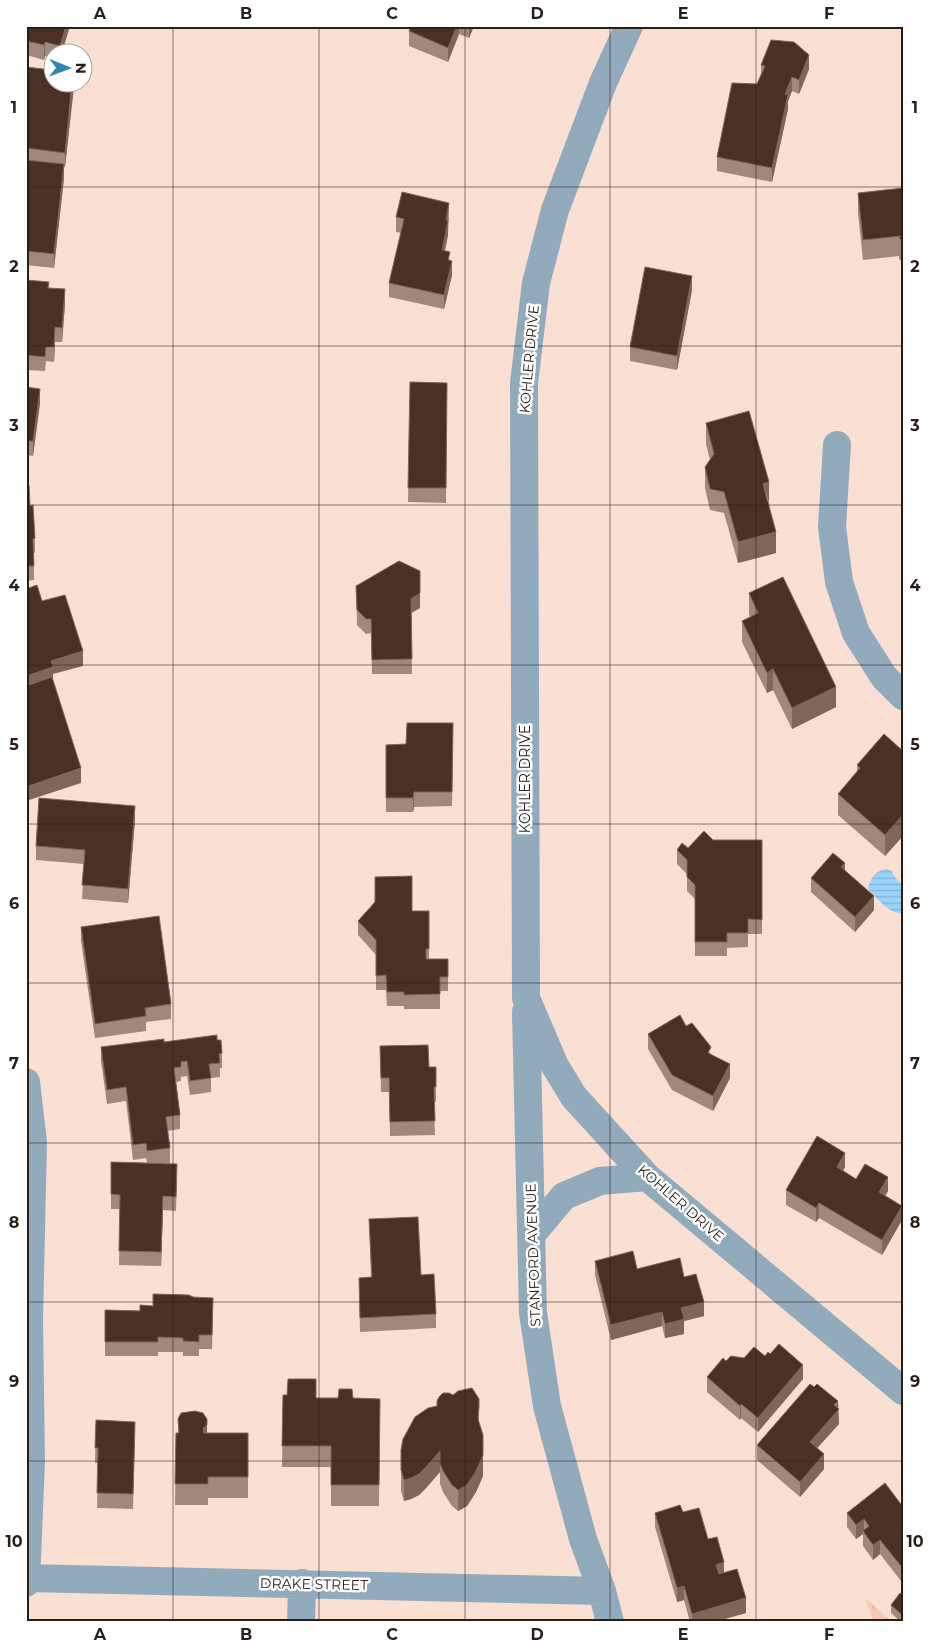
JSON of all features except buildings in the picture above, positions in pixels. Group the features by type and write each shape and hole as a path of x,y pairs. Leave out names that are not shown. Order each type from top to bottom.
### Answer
{"street":[{"name":"KOHLER DRIVE","path":"629,26 604,83 554,210 536,283 524,383 526,998 555,1066 574,1097 647,1177 903,1391"},
{"path":"837,445 832,526 839,582 856,633 884,678 903,696"},
{"name":"STANFORD AVENUE","path":"526,998 533,1313 546,1406 583,1539 602,1591 610,1622"},
{"path":"26,1082 33,1142 29,1320 30,1462 26,1582"},
{"path":"532,1234 564,1196 600,1180 647,1177"},
{"name":"DRAKE STREET","path":"27,1578 602,1591"},
{"path":"301,1622 302,1583"}],"green space":[{"path":"865,1598 892,1622 874,1622"}],"water":[{"path":"887,869 892,871 903,886 902,913 897,913 888,908 868,889 874,875"}]}
